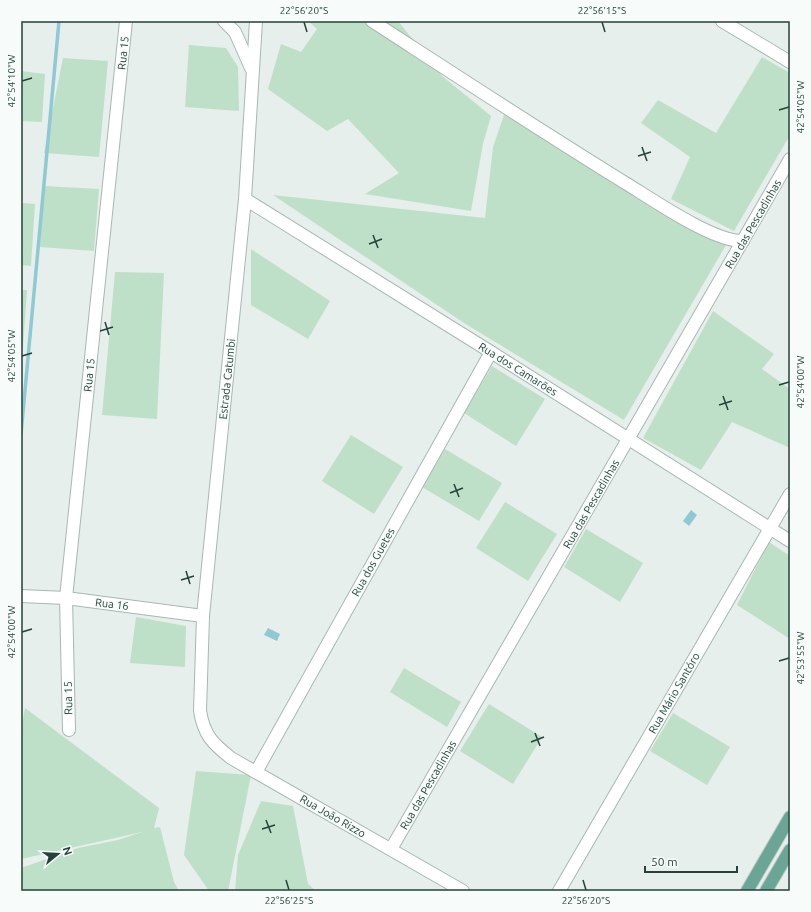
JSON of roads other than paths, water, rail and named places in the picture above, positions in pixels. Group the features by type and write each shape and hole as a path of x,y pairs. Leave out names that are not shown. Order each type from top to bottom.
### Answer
{"main road":[{"path":"747,891 790,817"},
{"path":"766,891 790,850"}],"street":[{"name":"Rua 15","path":"69,730 66,598 126,21"},
{"path":"224,21 235,32 253,71"},
{"path":"372,21 558,141 682,217 724,237 736,241 743,241"},
{"path":"722,21 790,62"},
{"path":"235,32 255,24"},
{"name":"Estrada Catumbi","path":"208,736 204,728 200,711 203,616 245,200 255,24"},
{"name":"Rua das Pescadinhas","path":"391,849 790,160"},
{"name":"Rua dos Camarões","path":"245,200 491,352 790,542"},
{"name":"Rua dos Guetes","path":"256,772 491,352"},
{"name":"Rua Mário Santóro","path":"559,891 790,494"},
{"name":"Rua 16","path":"21,596 66,598 203,616"},
{"name":"Rua João Rizzo","path":"208,736 219,749 231,758 463,891"}],"water":[{"path":"691,510 697,515 689,526 683,521"},
{"path":"268,628 280,634 277,641 264,635"}],"waterway":[{"path":"21,434 59,21"}]}
